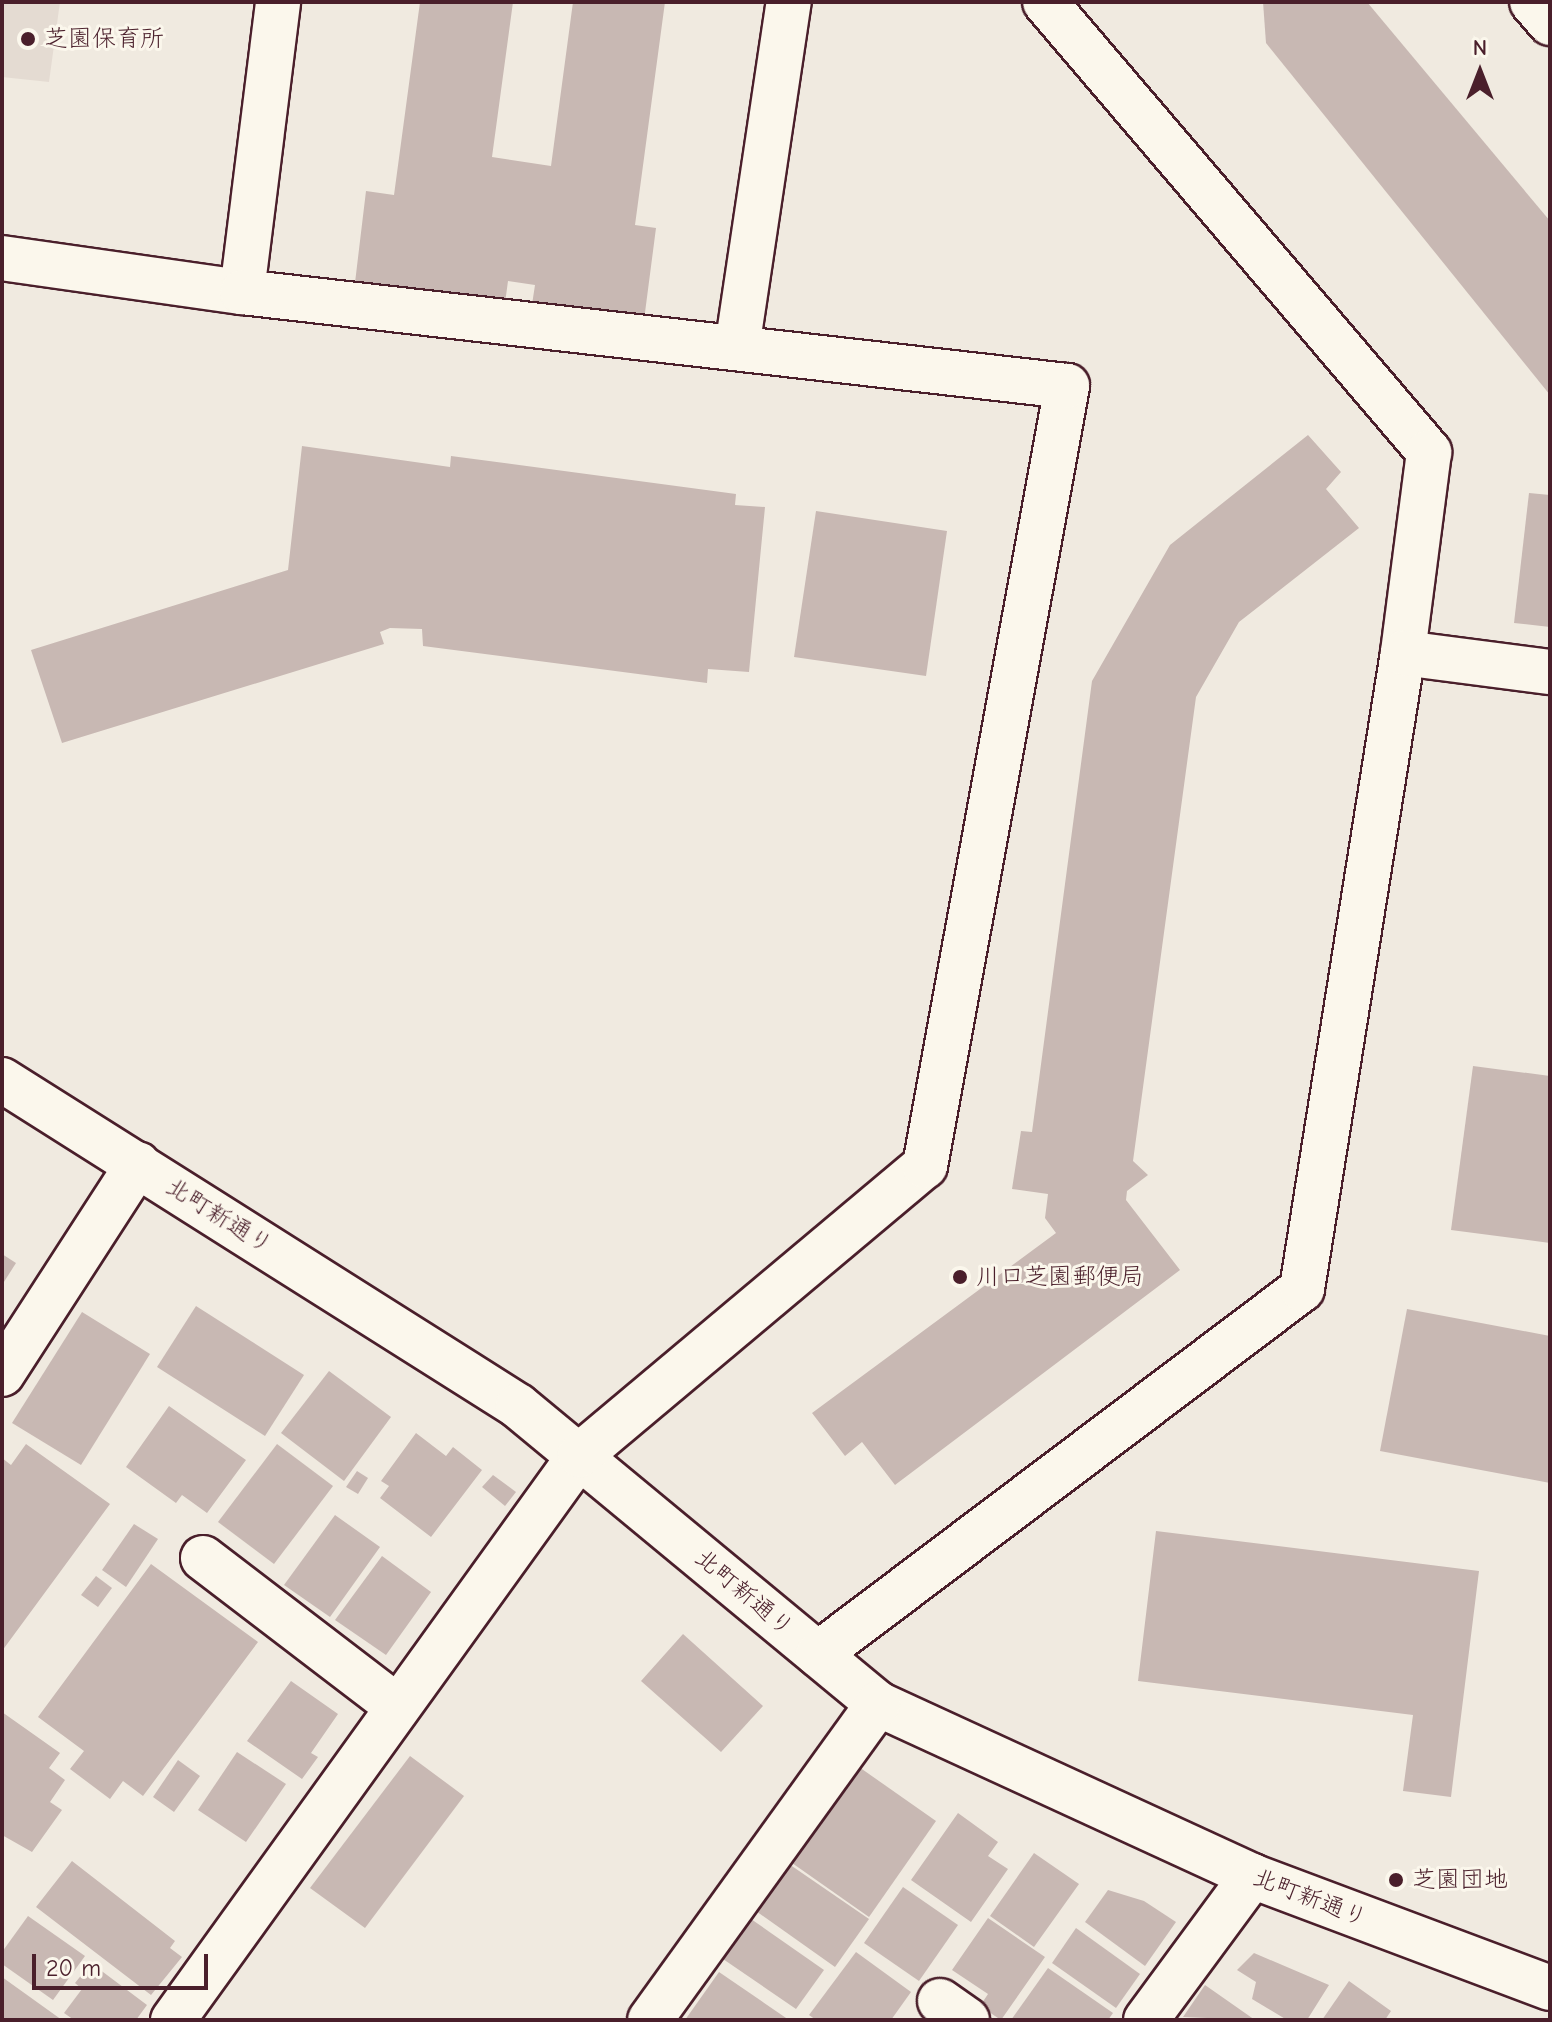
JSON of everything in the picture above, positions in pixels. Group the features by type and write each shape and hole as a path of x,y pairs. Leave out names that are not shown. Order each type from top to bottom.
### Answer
{"street":[{"path":"242,292 278,2"},
{"path":"737,348 789,2"},
{"path":"818,1654 1302,1289 1403,653 1429,452 1045,2"},
{"path":"1532,2 1550,23"},
{"path":"2,258 242,292 1067,386 925,1166 580,1455 173,2020"},
{"path":"1403,653 1550,672"},
{"name":"北町新通り","path":"2,1080 518,1406 878,1704 1252,1876 1550,1988"},
{"path":"2,1374 138,1164"},
{"path":"203,1558 398,1707"},
{"path":"652,2019 878,1704"},
{"path":"1146,2020 1252,1876"}],"shaded area":[{"name":"芝園保育所","path":"2,2 60,2 49,82 2,77"}],"building":[{"path":"420,2 513,2 492,157 551,166 573,2 665,2 635,225 656,228 643,328 529,324 535,285 508,281 503,318 354,291 366,191 394,195"},
{"path":"1263,2 1367,2 1550,221 1550,395 1266,43"},
{"path":"1308,435 1341,472 1326,489 1359,528 1239,622 1196,697 1133,1161 1148,1175 1127,1191 1126,1200 1180,1270 895,1485 862,1442 845,1456 812,1413 1056,1233 1045,1218 1048,1194 1012,1189 1021,1131 1032,1132 1092,681 1170,545"},
{"path":"302,446 450,467 451,456 736,494 735,505 765,507 749,672 708,669 707,683 423,646 422,629 390,628 380,632 384,644 62,743 31,650 288,570"},
{"path":"1529,493 1550,495 1550,627 1514,623"},
{"path":"816,511 947,531 926,676 794,657"},
{"path":"1473,1066 1550,1076 1550,1243 1451,1230"},
{"path":"2,1254 16,1263 2,1285"},
{"path":"196,1306 304,1375 265,1436 157,1367"},
{"path":"1407,1309 1550,1336 1550,1483 1380,1451"},
{"path":"82,1312 150,1354 81,1465 12,1423"},
{"path":"329,1371 391,1417 344,1481 281,1433"},
{"path":"169,1406 246,1460 207,1513 182,1495 176,1503 126,1467"},
{"path":"416,1433 446,1456 453,1447 482,1470 431,1537 380,1498 389,1486 381,1481"},
{"path":"26,1444 110,1504 2,1651 2,1458 11,1465"},
{"path":"277,1444 333,1486 274,1564 218,1522"},
{"path":"357,1471 368,1478 358,1494 346,1487"},
{"path":"493,1475 516,1492 505,1506 482,1487"},
{"path":"335,1515 380,1547 330,1617 284,1585"},
{"path":"134,1524 158,1539 126,1587 102,1570"},
{"path":"1156,1531 1479,1571 1451,1797 1403,1791 1413,1715 1138,1681"},
{"path":"382,1556 431,1592 386,1655 335,1620"},
{"path":"151,1564 258,1642 143,1796 123,1781 110,1799 70,1769 84,1751 38,1717"},
{"path":"96,1576 112,1588 98,1607 81,1595"},
{"path":"683,1634 763,1706 721,1752 641,1681"},
{"path":"291,1681 338,1714 311,1753 318,1757 302,1779 247,1741"},
{"path":"2,1712 60,1753 49,1768 65,1780 50,1802 62,1810 32,1852 2,1835"},
{"path":"237,1752 286,1784 246,1842 198,1810"},
{"path":"410,1756 464,1796 365,1928 310,1888"},
{"path":"178,1760 200,1776 174,1812 153,1797"},
{"path":"859,1767 936,1821 869,1917 792,1863"},
{"path":"958,1813 998,1842 988,1856 1008,1869 971,1922 911,1880"},
{"path":"1034,1853 1079,1884 1034,1947 990,1916"},
{"path":"72,1861 175,1941 170,1948 182,1957 151,1995 36,1907"},
{"path":"786,1862 869,1919 835,1967 753,1909"},
{"path":"903,1887 958,1925 919,1981 864,1943"},
{"path":"1108,1890 1144,1901 1176,1922 1145,1966 1085,1922"},
{"path":"28,1916 85,1956 53,2000 2,1964 2,1952"},
{"path":"988,1918 1045,1957 1001,2020 980,2006 988,1994 952,1970"},
{"path":"751,1919 824,1970 796,2009 723,1959"},
{"path":"1076,1928 1140,1974 1116,2008 1052,1963"},
{"path":"856,1952 911,1992 891,2020 816,2020 809,2015"},
{"path":"1254,1953 1329,1985 1307,2020 1287,2020 1252,1999 1256,1982 1237,1970"},
{"path":"91,1963 147,2005 136,2020 74,2020 64,2013 82,1989 75,1983"},
{"path":"1048,1968 1113,2013 1108,2020 1011,2020"},
{"path":"719,1972 789,2020 685,2020"},
{"path":"2,1977 62,2020 2,2020"},
{"path":"1349,1981 1391,2011 1385,2020 1322,2020"},
{"path":"1205,1985 1255,2020 1183,2017"}],"place":[{"name":"芝園保育所","path":"28,39"},
{"name":"川口芝園郵便局","path":"960,1277"},
{"name":"芝園団地","path":"1396,1880"}]}
